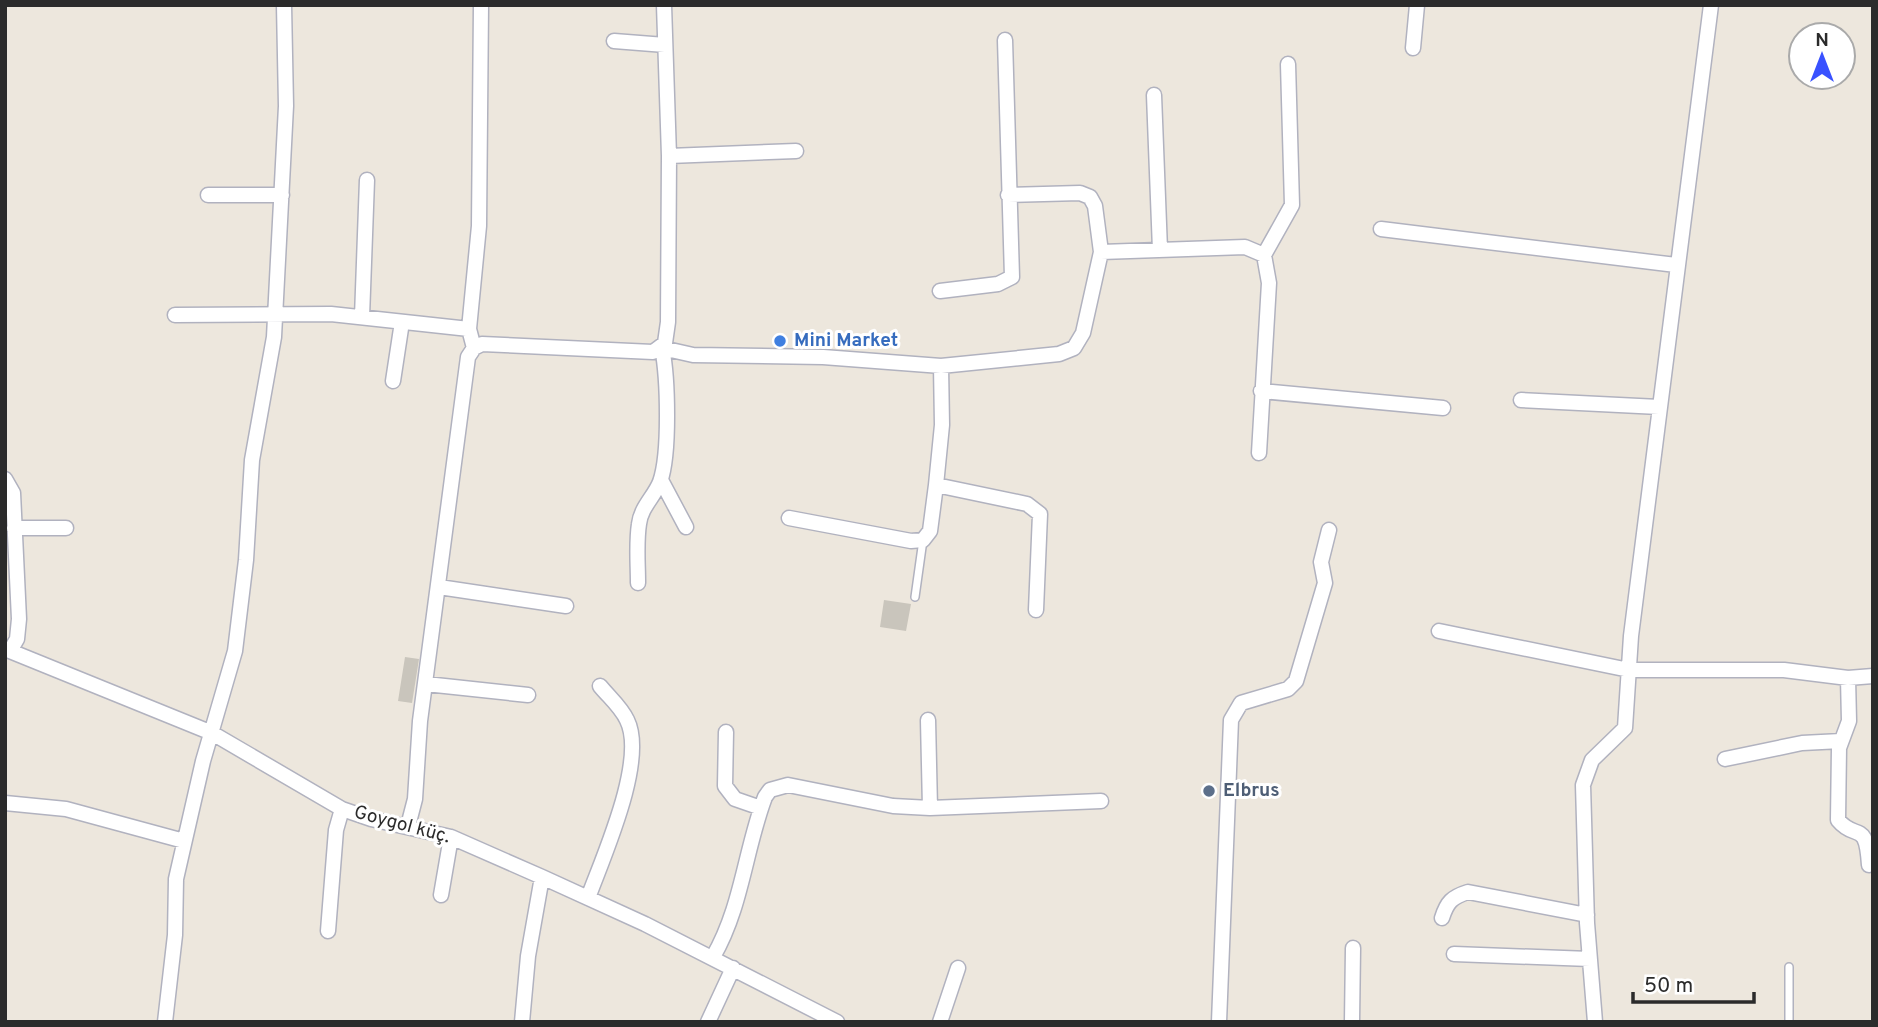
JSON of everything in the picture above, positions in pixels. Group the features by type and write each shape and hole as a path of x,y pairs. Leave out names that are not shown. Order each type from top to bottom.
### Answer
{"street":[{"path":"165,1022 172,965 176,879 239,632 252,460 272,358 286,106 284,5"},
{"path":"408,826 415,799 426,684 467,367 474,348 469,329 480,226 481,5"},
{"path":"638,583 639,524 642,510 661,480 667,386 662,348 668,322 669,156 664,5"},
{"path":"1413,48 1417,5"},
{"path":"1595,1022 1587,915 1583,785 1592,761 1625,728 1629,670 1659,407 1711,5"},
{"path":"940,291 998,284 1012,277 1004,40"},
{"path":"614,41 665,45"},
{"path":"1259,453 1269,283 1264,255 1292,205 1288,64"},
{"path":"1154,95 1160,250"},
{"path":"669,156 796,151"},
{"path":"362,317 367,180"},
{"path":"474,348 495,343 640,352 662,348 693,355 823,357 941,366 1059,354 1074,348 1083,332 1101,252 1095,206 1090,197 1080,193 1008,195"},
{"path":"208,195 282,195"},
{"path":"1381,229 1676,265"},
{"path":"1101,252 1245,247 1264,255"},
{"path":"175,315 276,313 362,317 469,329"},
{"path":"393,382 402,322"},
{"path":"789,517 911,541 923,540 930,531 936,485 942,425 941,366"},
{"path":"1261,391 1443,408"},
{"path":"1521,400 1659,407"},
{"path":"5,479 13,493 19,619 17,639 8,650"},
{"path":"661,480 685,527"},
{"path":"936,485 1027,504 1040,514 1036,610"},
{"path":"14,528 66,528"},
{"path":"1219,1022 1231,720 1241,703 1288,689 1296,681 1325,583 1321,562 1329,530"},
{"path":"439,587 565,606"},
{"path":"1438,631 1629,670 1784,670 1848,678 1873,676"},
{"name":"Goygol küç.","path":"8,650 212,733 342,809 371,819 451,837 542,877 713,957 836,1022"},
{"path":"1848,678 1849,721 1841,741 1838,820 1843,827 1860,832 1865,837 1869,865"},
{"path":"426,684 528,695"},
{"path":"588,898 624,797 632,737 623,712 600,686"},
{"path":"928,720 930,808"},
{"path":"726,732 725,786 735,799 761,808"},
{"path":"1725,759 1802,743 1841,741"},
{"path":"713,957 724,937 742,884 761,808 770,790 788,785 874,804 930,808 1101,801"},
{"path":"5,803 66,809 184,841"},
{"path":"328,931 336,830 342,809"},
{"path":"441,895 451,837"},
{"path":"522,1022 528,956 542,877"},
{"path":"1442,918 1446,905 1453,897 1468,892 1587,915"},
{"path":"1352,1022 1353,948"},
{"path":"1454,954 1590,959"},
{"path":"708,1022 733,968"},
{"path":"940,1022 958,968"}],"lane":[{"path":"915,597 923,540"},
{"path":"1788,967 1788,1022"}],"building":[{"path":"884,600 911,604 906,631 880,627"},
{"path":"405,657 419,659 412,703 398,701"}],"place":[{"name":"Mini Market","path":"780,341"},
{"name":"Elbrus","path":"1209,791"}]}
